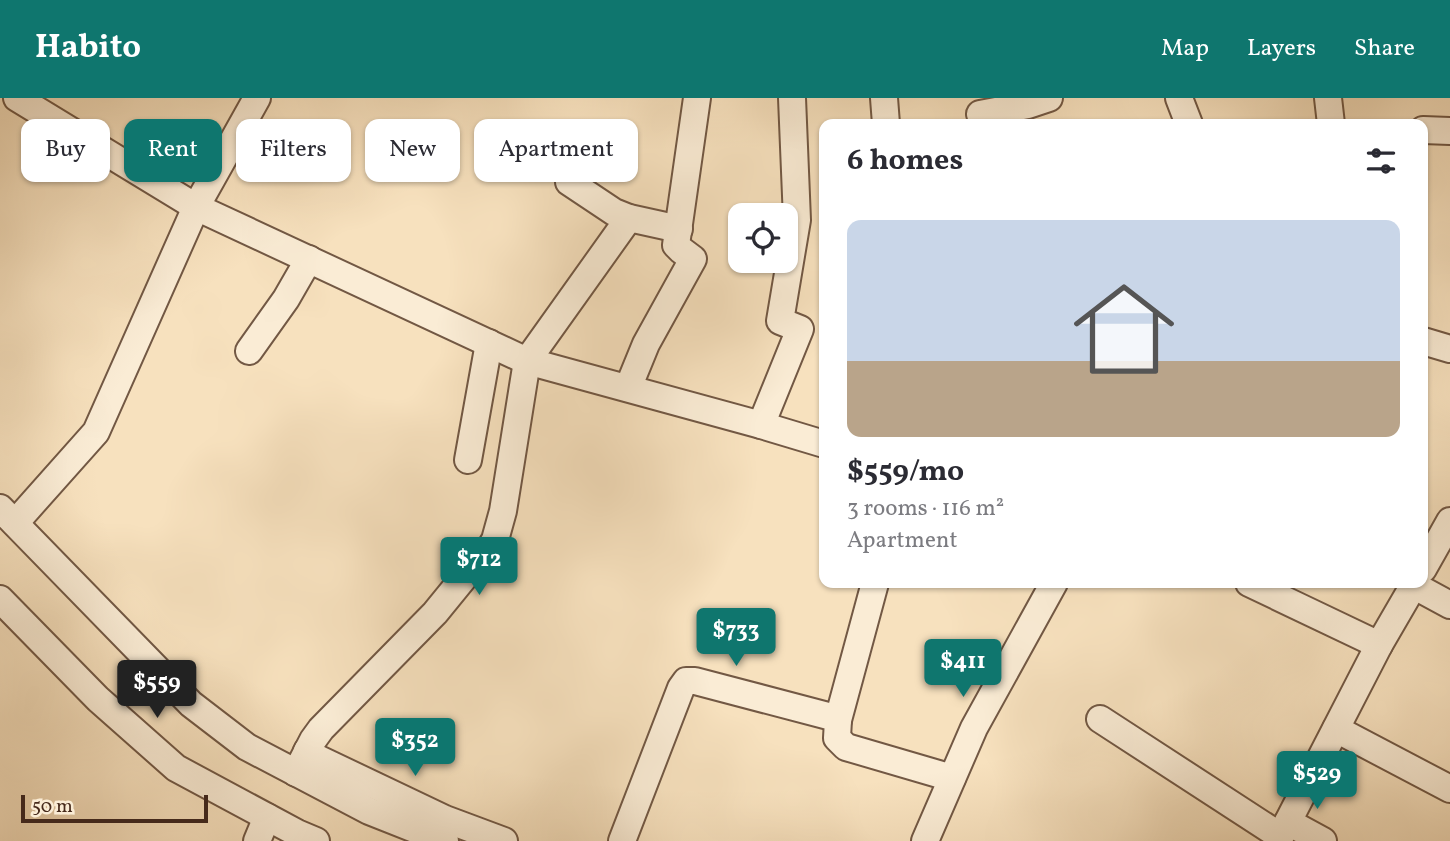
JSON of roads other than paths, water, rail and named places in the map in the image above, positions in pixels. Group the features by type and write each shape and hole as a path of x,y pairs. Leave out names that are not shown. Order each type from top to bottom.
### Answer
{"street":[{"path":"17,98 196,207 527,361 819,442"},
{"path":"257,98 196,207 96,432 8,515 191,704 247,747 301,762 369,811 445,841"},
{"path":"628,388 646,344 693,259 676,245 697,98"},
{"path":"761,425 800,329 780,321 797,220 792,98"},
{"path":"884,98 886,119"},
{"path":"980,114 1049,98"},
{"path":"1179,98 1187,119"},
{"path":"1328,98 1330,119"},
{"path":"1428,130 1450,131"},
{"path":"569,182 614,212 679,229"},
{"path":"301,762 321,729 435,613 466,575 482,561 495,540 503,511 527,361 629,218"},
{"path":"249,351 286,299 309,260"},
{"path":"1428,342 1450,349"},
{"path":"468,460 489,343"},
{"path":"1428,560 1450,521"},
{"path":"874,588 838,720 837,738 846,747 952,778"},
{"path":"925,841 974,728 1051,588"},
{"path":"1259,588 1379,645"},
{"path":"1282,833 1379,645 1412,588"},
{"path":"1428,588 1450,605"},
{"path":"0,599 98,699 176,768 262,829 316,841"},
{"path":"622,841 686,681 695,681 838,720"},
{"path":"1100,719 1282,833 1323,841"},
{"path":"1336,729 1450,789"},
{"path":"301,762 319,759 445,819 504,841"}]}
